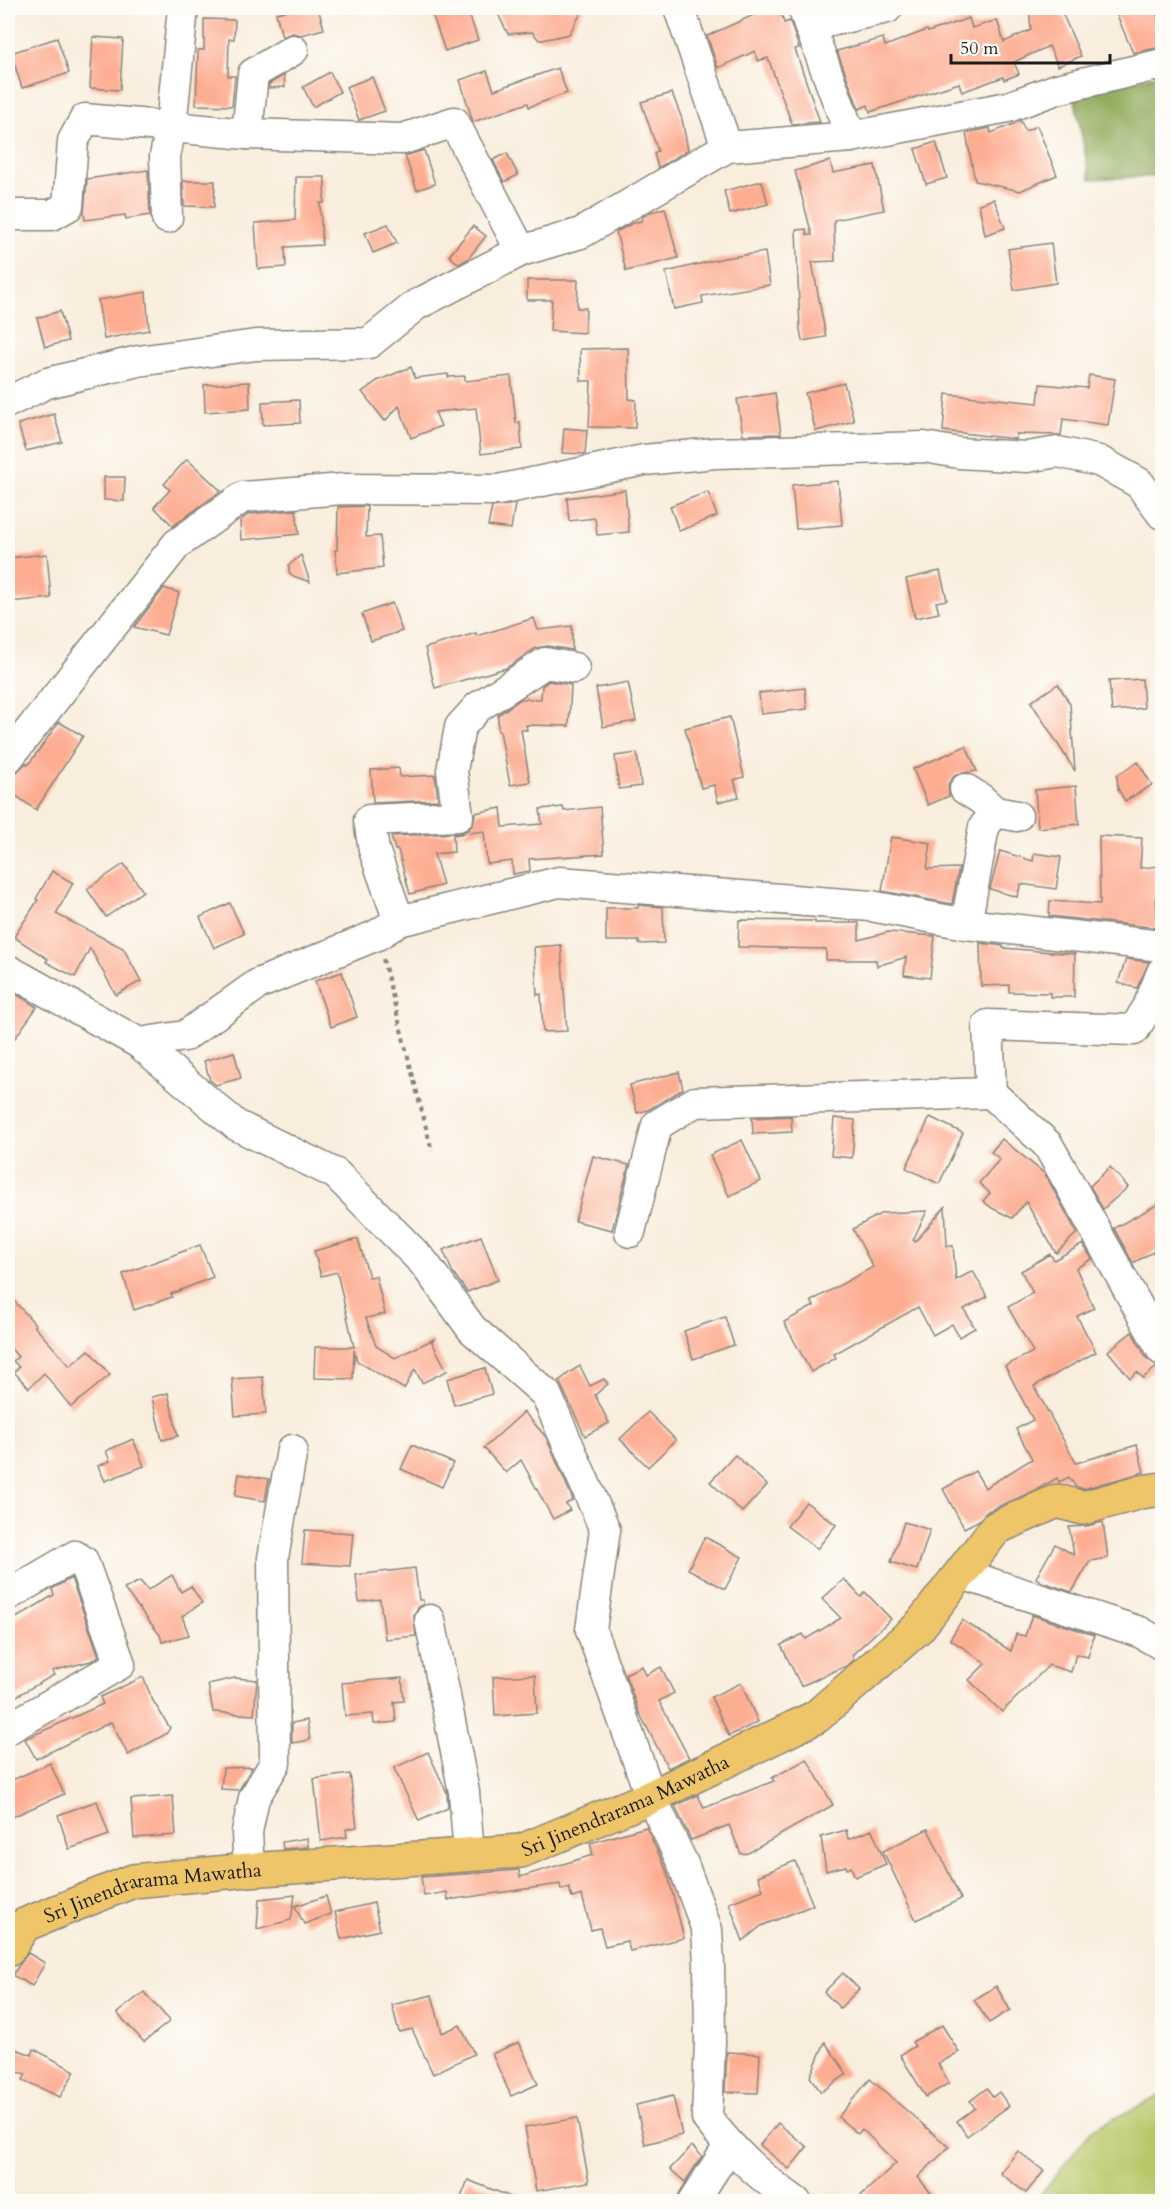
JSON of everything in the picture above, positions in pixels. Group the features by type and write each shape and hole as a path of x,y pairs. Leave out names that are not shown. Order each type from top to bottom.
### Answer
{"main road":[{"name":"Sri Jinendrarama Mawatha","path":"8,1950 24,1925 133,1881 249,1870 522,1851 651,1797 816,1718 918,1628 996,1528 1057,1501 1083,1508 1141,1492 1162,1489"}],"street":[{"path":"167,218 165,156 171,127 183,8"},
{"path":"678,8 727,147"},
{"path":"851,137 806,17 887,8"},
{"path":"247,134 253,74 293,50"},
{"path":"8,402 47,384 138,361 256,345 369,343 416,305 521,251 581,233 727,147 851,137 1008,107 1057,89 1162,63"},
{"path":"8,215 52,215 69,206 73,141 85,119 247,134 403,139 454,122 521,251"},
{"path":"8,758 177,544 243,497 344,489 498,490 644,460 715,453 924,447 959,453 1027,457 1058,452 1099,461 1139,483 1162,514"},
{"path":"388,928 369,820 458,816 452,771 460,727 478,707 545,663 574,668"},
{"path":"965,789 1006,814 984,827 966,924"},
{"path":"140,1043 185,1036 258,984 388,928 559,882 871,906 966,924 1162,946"},
{"path":"8,970 140,1043 236,1125 336,1174 424,1263 472,1329 546,1394 605,1530 591,1630 651,1797 683,1864 707,1930 710,1964 707,2118 729,2146 770,2184 796,2202"},
{"path":"1162,972 1148,1007 1134,1030 988,1024 992,1093 1047,1145 1162,1350"},
{"path":"630,1232 657,1125 695,1102 992,1093"},
{"path":"249,1870 247,1832 254,1798 275,1763 273,1558 292,1450"},
{"path":"8,1595 75,1556 83,1561 120,1664 8,1729"},
{"path":"962,1574 1140,1632 1162,1645"},
{"path":"430,1620 464,1792 470,1855"},
{"path":"693,2202 729,2146"}],"path":[{"path":"388,928 432,1151"}],"green space":[{"path":"1162,74 1162,176 1090,179 1074,95"},
{"path":"1162,2095 1162,2201 1035,2201 1094,2128"}],"building":[{"path":"297,8 318,8 324,29 301,35 292,33 282,37 276,13"},
{"path":"430,8 467,8 478,40 445,51"},
{"path":"495,8 584,8 569,34 539,40 532,32 508,34"},
{"path":"753,8 780,8 784,23 790,21 799,48 795,49 820,122 792,124 768,58 758,61 755,51 718,68 707,36 756,14"},
{"path":"1029,8 1060,8 1081,56 1058,66 1049,46 1014,62 1019,74 1004,80 1003,77 962,92 959,83 870,112 868,105 859,109 837,51 883,38 885,46 927,30 928,32 969,18 972,28 997,20 1004,42 1031,30"},
{"path":"1129,8 1154,8 1162,27 1162,47 1133,53 1116,13"},
{"path":"204,19 235,20 234,39 229,39 228,76 235,76 232,106 196,105 198,50 204,50"},
{"path":"93,37 123,39 120,90 90,88"},
{"path":"57,38 69,73 22,88 11,53"},
{"path":"558,68 567,93 529,107 528,103 473,122 460,80 487,71 494,90"},
{"path":"330,72 340,92 313,107 303,87"},
{"path":"284,75 285,87 269,88 269,84"},
{"path":"372,77 385,111 359,120 346,87"},
{"path":"672,93 682,119 688,150 658,168 654,153 658,151 641,102"},
{"path":"1021,121 1025,131 1037,126 1057,175 1020,191 975,181 966,133 990,128 991,133"},
{"path":"936,142 947,178 926,184 915,149"},
{"path":"424,150 435,184 417,190 405,156"},
{"path":"507,153 518,175 504,182 493,160"},
{"path":"830,161 833,173 875,165 884,210 834,220 835,261 812,262 826,337 802,341 796,230 806,229 807,235 812,235 795,171"},
{"path":"148,170 150,215 126,219 125,215 85,220 87,179"},
{"path":"296,177 325,177 324,203 320,203 322,245 285,247 286,267 258,269 255,223 295,220"},
{"path":"183,181 215,181 214,207 184,206"},
{"path":"762,181 768,204 730,214 724,191"},
{"path":"994,199 1005,228 985,235 979,204"},
{"path":"665,208 678,258 626,271 616,232 643,220 642,217 651,212"},
{"path":"388,224 397,243 373,253 365,233"},
{"path":"473,226 486,236 468,259 459,264 449,256"},
{"path":"1051,243 1056,283 1014,290 1008,249"},
{"path":"765,252 770,285 702,296 703,303 674,309 666,272 724,258"},
{"path":"527,280 578,280 577,308 586,308 585,333 550,331 552,300 527,300"},
{"path":"146,292 149,330 104,339 98,300"},
{"path":"60,311 68,341 45,347 37,318"},
{"path":"628,348 629,399 636,400 635,428 589,427 591,381 581,381 580,349"},
{"path":"411,367 415,378 448,374 448,377 465,376 465,381 511,376 516,423 520,422 522,449 481,454 476,408 435,412 441,426 411,438 399,406 385,421 362,392 377,381"},
{"path":"1089,375 1115,379 1108,425 1063,419 1061,435 1016,434 1016,439 943,431 946,394 1038,403 1040,384 1087,388"},
{"path":"249,382 250,409 205,412 204,385"},
{"path":"844,383 854,421 816,431 805,393"},
{"path":"775,393 781,434 743,435 737,399"},
{"path":"299,400 300,423 263,425 262,402"},
{"path":"54,414 62,442 26,451 18,424"},
{"path":"564,428 587,430 585,454 562,453"},
{"path":"187,459 221,491 173,526 154,507 170,490 164,484"},
{"path":"104,477 125,477 124,501 104,500"},
{"path":"838,481 842,525 796,529 792,485"},
{"path":"625,490 629,532 597,535 595,518 569,521 567,498"},
{"path":"708,492 717,516 679,531 670,506"},
{"path":"515,504 511,529 488,526 492,507"},
{"path":"367,506 366,537 380,536 383,568 337,573 335,550 337,550 338,507"},
{"path":"296,510 299,534 241,540 240,521 249,514"},
{"path":"47,554 51,598 8,602 8,558"},
{"path":"301,555 310,582 293,576 289,572 289,565"},
{"path":"940,571 947,600 936,602 939,613 915,618 906,579"},
{"path":"164,588 179,593 166,635 134,627"},
{"path":"392,603 402,631 371,641 362,614"},
{"path":"534,618 538,630 572,626 572,650 548,646 536,648 506,668 435,688 425,648 476,633 477,636"},
{"path":"1142,679 1144,708 1112,711 1109,681"},
{"path":"549,681 571,685 569,726 526,725 527,730 521,730 530,782 510,785 500,731 498,731 498,715 521,699 541,699 542,686"},
{"path":"628,682 636,721 603,727 596,688"},
{"path":"1058,684 1070,704 1075,771 1031,702"},
{"path":"805,688 807,709 761,714 759,693"},
{"path":"730,717 744,777 734,780 739,797 718,802 714,785 701,788 685,728"},
{"path":"59,722 83,736 36,810 8,790 8,786 17,772 26,763 28,765"},
{"path":"966,746 977,771 956,774 948,784 949,796 928,805 913,769"},
{"path":"637,753 641,786 619,789 615,756"},
{"path":"1138,762 1152,785 1125,801 1118,789 1117,775"},
{"path":"399,768 400,777 435,775 438,800 373,803 371,770"},
{"path":"1076,786 1079,824 1038,828 1035,790"},
{"path":"563,807 564,811 600,807 604,854 529,859 530,871 513,874 512,861 487,864 484,831 453,835 454,852 434,854 443,885 410,894 398,850 395,850 391,836 459,833 468,830 473,824 475,813 501,808 503,827 542,824 540,809"},
{"path":"1099,836 1142,838 1140,868 1160,866 1161,898 1156,898 1158,928 1049,916 1050,901 1100,904"},
{"path":"891,837 931,843 927,869 959,868 952,904 882,891"},
{"path":"1000,851 1033,861 1034,853 1061,857 1056,889 1021,884 1017,897 990,889"},
{"path":"124,864 143,891 106,917 87,889"},
{"path":"52,871 73,883 56,914 123,948 141,981 116,995 90,948 75,977 46,962 48,959 14,937 38,900 36,899"},
{"path":"230,903 244,934 214,948 200,917"},
{"path":"638,905 663,907 664,943 639,944 639,941 606,941 606,908 638,908"},
{"path":"739,920 859,923 859,940 888,932 935,936 930,978 904,975 906,957 877,966 876,960 826,960 826,949 738,947"},
{"path":"980,943 1003,946 1003,948 1075,954 1074,997 1050,997 1050,993 1009,992 1009,985 981,986"},
{"path":"561,945 567,1031 543,1032 541,994 537,995 534,947"},
{"path":"1126,959 1149,962 1137,988 1118,983"},
{"path":"342,972 357,1017 331,1027 315,981"},
{"path":"8,989 37,1007 8,1048"},
{"path":"234,1052 241,1078 216,1085 210,1080 204,1061"},
{"path":"679,1072 683,1089 648,1110 637,1113 630,1085"},
{"path":"791,1116 792,1132 753,1134 752,1118"},
{"path":"930,1117 963,1133 939,1184 906,1168"},
{"path":"834,1118 855,1120 852,1158 831,1156"},
{"path":"1002,1139 1045,1174 1077,1233 1056,1253 1026,1202 1012,1218 983,1201 990,1193 979,1183 1000,1159 991,1152"},
{"path":"742,1140 761,1181 729,1196 710,1155"},
{"path":"593,1156 629,1165 612,1230 575,1221"},
{"path":"1110,1167 1128,1187 1103,1209 1090,1186"},
{"path":"1162,1202 1162,1225 1156,1228 1162,1241 1162,1247 1133,1263 1114,1228"},
{"path":"945,1207 947,1246 953,1246 956,1280 973,1271 987,1297 964,1309 975,1328 959,1337 952,1324 933,1335 918,1307 834,1354 836,1358 811,1372 784,1322 814,1306 811,1301 873,1267 853,1229 882,1213 927,1211 913,1240 915,1242"},
{"path":"481,1236 498,1280 467,1292 452,1271 443,1250"},
{"path":"358,1239 369,1277 376,1276 385,1314 366,1318 376,1346 395,1358 434,1339 432,1342 447,1371 422,1383 415,1369 404,1389 357,1361 354,1350 353,1379 314,1378 315,1347 354,1347 337,1272 321,1276 314,1251"},
{"path":"1083,1244 1092,1259 1076,1268 1094,1308 1077,1316 1096,1352 1034,1386 1076,1463 1137,1445 1144,1472 1083,1489 1075,1486 1069,1477 1059,1482 1057,1478 988,1511 978,1521 964,1528 943,1489 975,1471 985,1488 1032,1459 1016,1429 1033,1420 1005,1366 1033,1352 1008,1307 1033,1293 1021,1271 1050,1254 1054,1260"},
{"path":"200,1245 213,1277 171,1294 172,1297 134,1310 123,1274"},
{"path":"8,1294 70,1366 89,1350 110,1375 71,1407 44,1373 29,1388 14,1372 19,1367 13,1361 18,1357 8,1345"},
{"path":"725,1317 734,1345 693,1359 684,1331"},
{"path":"1132,1332 1147,1359 1158,1366 1143,1378 1137,1372 1130,1378 1108,1351"},
{"path":"580,1366 590,1386 604,1379 608,1384 595,1395 609,1423 585,1436 559,1381"},
{"path":"485,1368 492,1394 454,1405 447,1379"},
{"path":"263,1377 266,1414 235,1416 232,1379"},
{"path":"168,1393 178,1436 162,1440 152,1397"},
{"path":"524,1412 546,1437 573,1500 566,1504 570,1510 553,1519 521,1460 506,1473 484,1448"},
{"path":"648,1412 676,1440 648,1467 620,1439"},
{"path":"133,1439 144,1466 105,1481 98,1466 110,1461 106,1451"},
{"path":"412,1445 453,1463 442,1487 401,1469"},
{"path":"735,1455 767,1485 742,1512 710,1482"},
{"path":"239,1474 269,1479 265,1501 235,1496"},
{"path":"806,1502 836,1525 817,1549 787,1526"},
{"path":"904,1522 930,1530 917,1570 891,1562"},
{"path":"1103,1522 1108,1558 1090,1561 1072,1592 1036,1578 1055,1544 1074,1555 1069,1527"},
{"path":"305,1530 353,1533 350,1566 302,1563"},
{"path":"705,1537 742,1557 725,1589 688,1569"},
{"path":"415,1568 419,1600 423,1600 423,1605 418,1607 414,1615 416,1636 385,1639 380,1599 359,1602 356,1575"},
{"path":"172,1575 181,1592 191,1586 202,1603 182,1616 189,1635 162,1642 160,1635 124,1589 140,1581 148,1590"},
{"path":"71,1578 99,1656 91,1661 52,1671 54,1675 8,1701 8,1623 54,1595 52,1589"},
{"path":"844,1579 861,1597 865,1592 891,1619 852,1655 854,1659 846,1666 801,1686 781,1645 803,1634 806,1639 841,1618 822,1599"},
{"path":"1032,1615 1094,1635 1088,1657 1076,1654 1071,1672 1049,1665 1002,1712 969,1680 986,1663 950,1639 962,1620 1011,1651 1016,1634 1025,1636"},
{"path":"642,1666 646,1675 661,1667 674,1693 659,1701 689,1758 668,1768 639,1712 625,1674"},
{"path":"535,1675 537,1713 495,1716 493,1677"},
{"path":"143,1677 153,1701 170,1728 166,1734 128,1755 111,1722 36,1759 25,1739 103,1704 100,1697"},
{"path":"235,1678 257,1680 254,1715 213,1712 208,1684"},
{"path":"402,1678 404,1701 394,1702 396,1722 374,1724 373,1714 345,1716 342,1683"},
{"path":"741,1683 758,1722 729,1736 711,1697"},
{"path":"307,1720 310,1740 292,1743 292,1723"},
{"path":"428,1752 447,1793 448,1808 419,1821 394,1768"},
{"path":"807,1759 833,1805 748,1853 741,1854 729,1825 691,1840 675,1806 698,1795 704,1808 774,1781 772,1778"},
{"path":"50,1763 64,1794 12,1817 8,1808 8,1782"},
{"path":"252,1767 239,1790 221,1789 223,1768"},
{"path":"350,1774 357,1827 346,1829 347,1837 321,1841 314,1779"},
{"path":"173,1796 176,1835 134,1838 131,1799"},
{"path":"97,1801 109,1835 69,1849 58,1815"},
{"path":"646,1827 667,1872 684,1938 630,1951 627,1941 605,1946 600,1928 591,1930 582,1895 572,1898 569,1888 561,1890 560,1884 448,1900 447,1892 424,1896 421,1877 519,1870 520,1877 593,1855 590,1843"},
{"path":"928,1829 961,1899 916,1920 883,1851"},
{"path":"846,1830 848,1839 872,1830 886,1864 855,1877 851,1867 826,1871 821,1837"},
{"path":"307,1838 308,1847 283,1849 282,1842"},
{"path":"795,1861 813,1905 761,1926 743,1941 729,1903 763,1890 758,1876"},
{"path":"295,1895 291,1920 257,1929 259,1899"},
{"path":"326,1896 331,1914 304,1924 295,1906"},
{"path":"374,1903 380,1930 341,1939 335,1912"},
{"path":"28,1953 45,1963 32,1986 12,1975"},
{"path":"843,1973 859,1989 840,2008 824,1992"},
{"path":"996,1986 1010,2010 989,2023 974,2000"},
{"path":"144,1992 170,2021 144,2042 117,2013"},
{"path":"432,1995 442,2033 460,2025 474,2054 433,2074 412,2029 399,2032 392,2005"},
{"path":"942,2025 959,2052 938,2064 949,2083 926,2097 900,2055 915,2046 912,2042"},
{"path":"519,2042 538,2084 511,2096 492,2054"},
{"path":"825,2042 847,2074 821,2092 810,2077"},
{"path":"8,2046 32,2055 34,2049 75,2071 60,2097 23,2080 26,2074 8,2070"},
{"path":"727,2052 760,2054 758,2093 725,2092"},
{"path":"870,2079 949,2147 918,2177 938,2202 854,2202 896,2163 862,2129 858,2134 838,2117"},
{"path":"987,2088 993,2097 999,2092 1009,2106 967,2136 957,2121 975,2108 970,2101"},
{"path":"673,2096 682,2135 645,2144 636,2105"},
{"path":"577,2118 589,2182 536,2191 525,2127"},
{"path":"778,2123 807,2147 789,2169 760,2145"},
{"path":"692,2146 702,2156 685,2182 670,2169"},
{"path":"1018,2151 1044,2171 1026,2193 1000,2173"},
{"path":"468,2180 521,2201 459,2202"}]}
